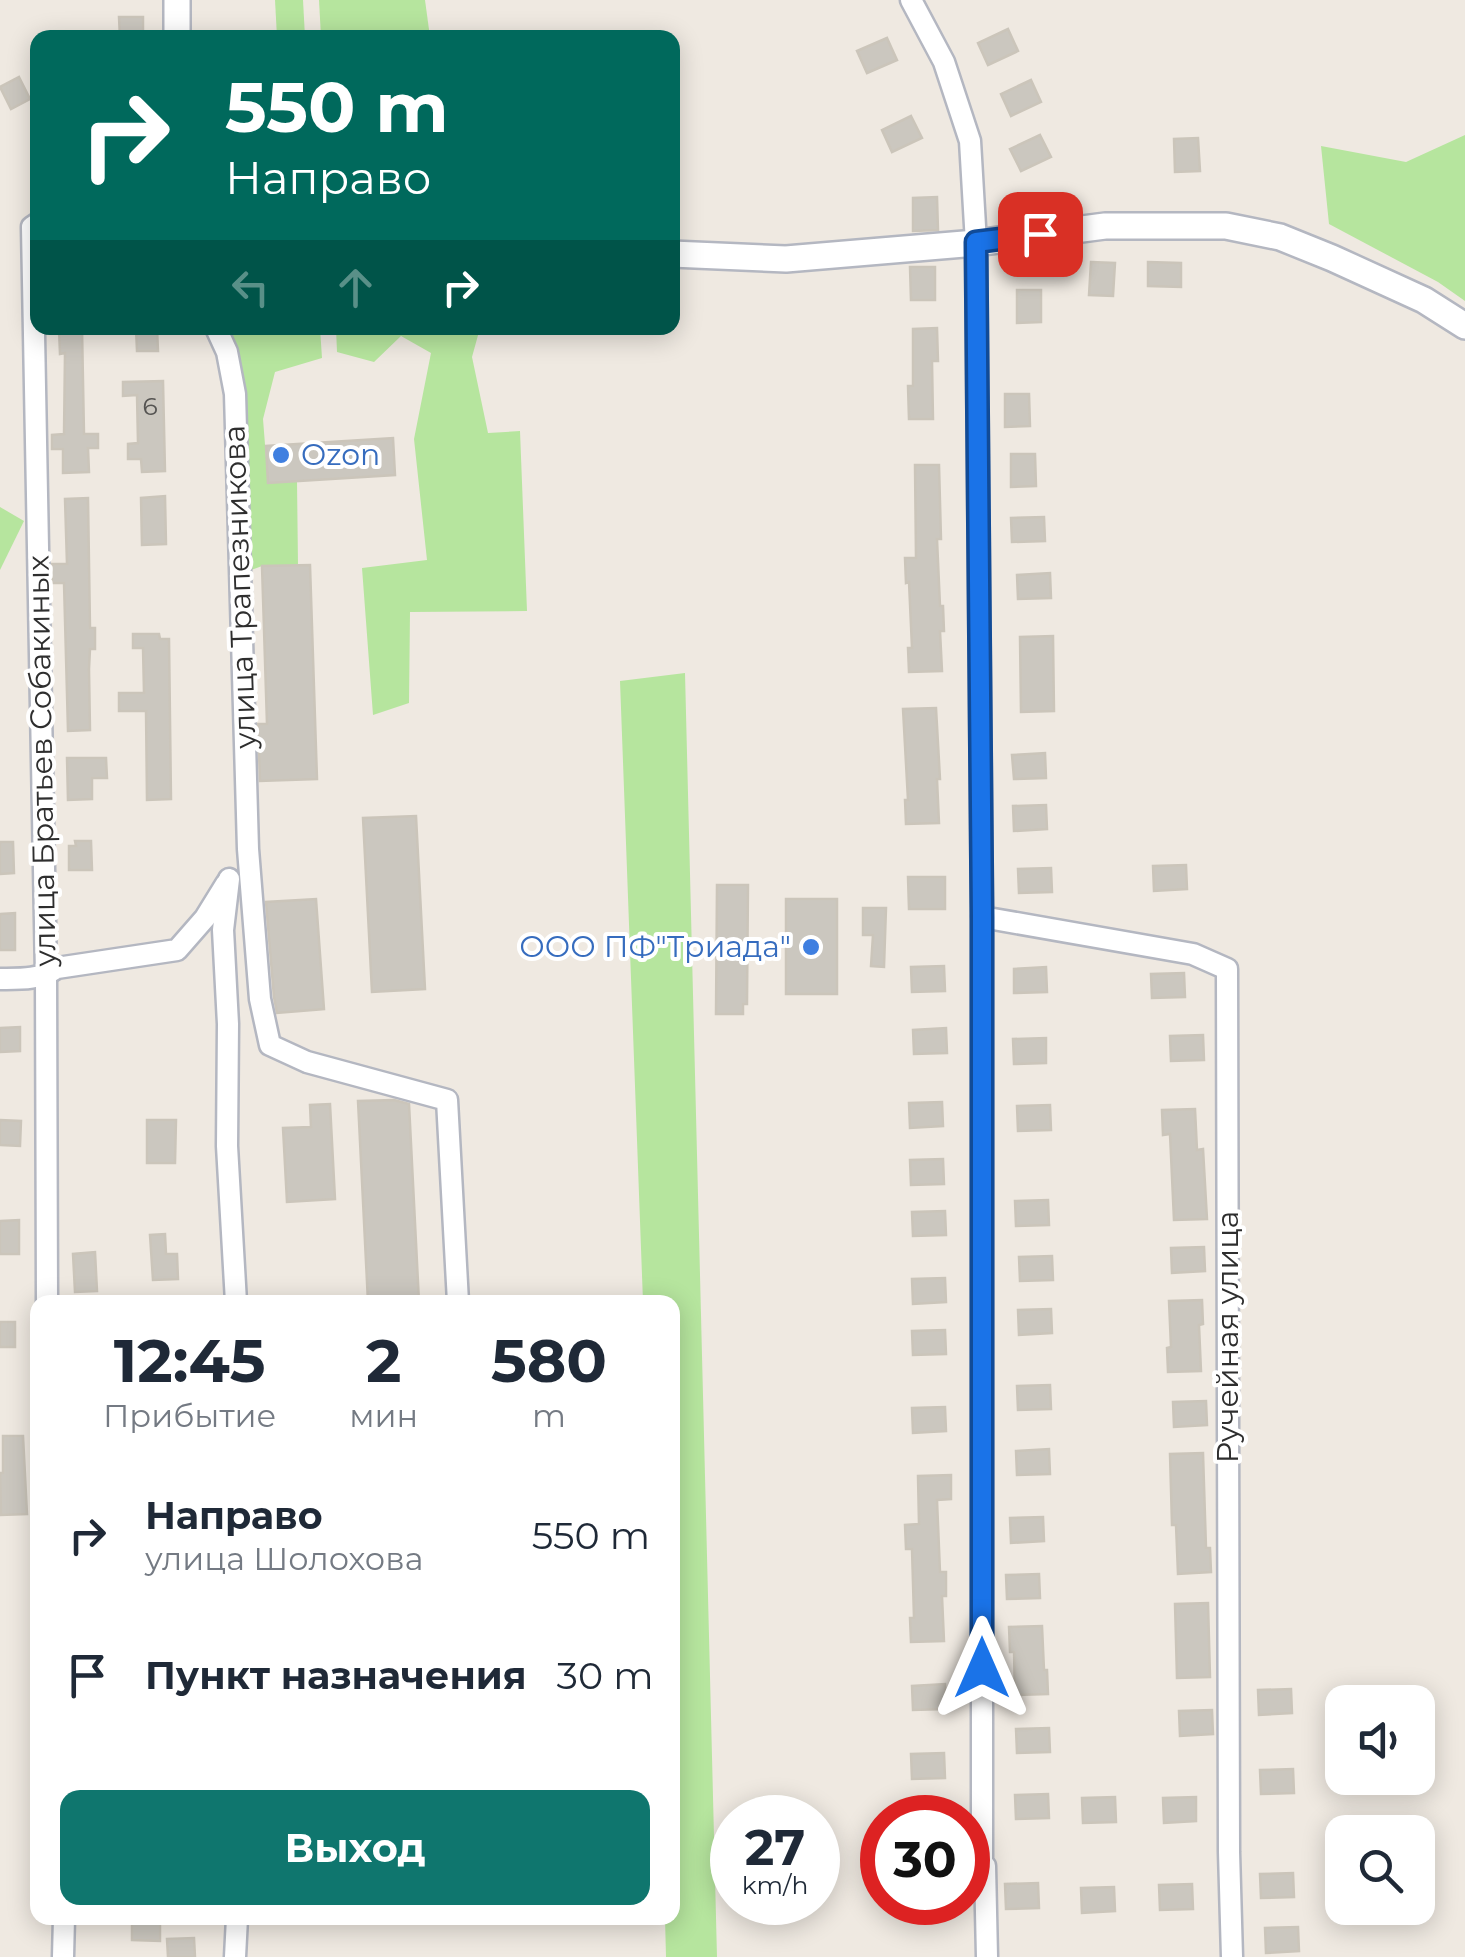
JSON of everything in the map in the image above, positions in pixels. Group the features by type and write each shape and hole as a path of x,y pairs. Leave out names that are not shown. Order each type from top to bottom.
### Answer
{"street":[{"path":"177,0 178,30"},
{"path":"912,0 944,62 970,141 976,242 982,917 982,1866 987,1957"},
{"path":"680,254 786,258 976,242 1105,226 1226,226 1280,237 1332,258 1424,300 1465,326"},
{"name":"улица Братьев Собакиных","path":"34,335 46,975 47,1295"},
{"name":"улица Трапезникова","path":"219,335 227,352 235,394 248,849 260,999 270,1045 308,1062 447,1100 458,1295"},
{"path":"0,978 30,979 57,968 176,950 205,918 248,849"},
{"path":"229,879 223,930 236,1295"},
{"name":"Ручейная улица","path":"982,917 1192,954 1227,969 1232,1957"},
{"path":"64,1925 64,1957"},
{"path":"235,1957 237,1925"}],"green space":[{"path":"275,0 303,0 305,30 277,30"},
{"path":"319,0 425,0 429,30 321,30"},
{"path":"1465,135 1465,301 1438,282 1329,224 1321,146 1406,162"},
{"path":"232,335 320,335 322,358 275,372 263,419 268,483 297,481 298,565 251,570 244,380"},
{"path":"336,335 478,335 472,357 488,433 520,431 527,611 410,612 409,703 373,715 362,568 427,560 414,439 431,353 401,336 374,362 337,352"},
{"path":"0,507 24,521 0,570"},
{"path":"685,673 713,1795 710,1925 716,1925 717,1957 666,1957 665,1925 680,1925 680,1295 643,1295 620,681"}],"building":[{"path":"119,17 143,17 143,30 120,30"},
{"path":"1008,29 1018,51 988,65 978,43"},
{"path":"887,38 897,60 867,73 857,51"},
{"path":"19,77 30,99 11,109 0,87"},
{"path":"1031,80 1041,102 1011,116 1001,94"},
{"path":"911,116 922,138 892,152 882,130"},
{"path":"1040,135 1051,157 1021,171 1010,149"},
{"path":"1198,138 1200,171 1175,172 1174,139"},
{"path":"937,197 938,230 913,231 913,198"},
{"path":"1091,262 1115,263 1113,296 1089,295"},
{"path":"1148,262 1181,263 1181,287 1148,286"},
{"path":"910,267 935,267 935,300 911,300"},
{"path":"1017,290 1041,290 1041,322 1017,323"},
{"path":"937,328 938,361 932,361 933,419 909,419 913,329"},
{"path":"59,335 82,335 84,434 98,434 98,448 88,448 89,472 63,473 63,449 52,449 52,435 64,434 65,353 60,354"},
{"path":"136,335 157,335 158,351 137,351"},
{"path":"163,381 165,471 142,472 141,459 128,459 128,444 138,443 137,395 123,396 123,382"},
{"path":"1005,394 1029,394 1030,426 1005,427"},
{"path":"393,438 395,475 268,483 266,446"},
{"path":"1011,454 1035,454 1036,486 1011,487"},
{"path":"915,465 939,465 941,539 937,539 944,631 940,631 942,671 909,672 908,648 912,648 905,558 916,558"},
{"path":"165,496 166,544 142,545 141,498"},
{"path":"88,498 90,628 95,628 95,649 90,649 89,669 90,730 68,731 64,583 52,583 52,564 67,564 65,499"},
{"path":"1044,517 1045,541 1012,542 1011,518"},
{"path":"310,565 317,779 260,781 258,724 267,724 262,566"},
{"path":"1050,573 1051,598 1018,599 1017,575"},
{"path":"133,634 159,634 160,639 169,639 171,799 147,800 146,711 119,711 119,693 144,693 143,648 133,648"},
{"path":"1053,636 1054,711 1021,712 1020,637"},
{"path":"936,708 939,823 906,824 903,709"},
{"path":"1045,753 1046,778 1014,779 1012,755"},
{"path":"67,758 106,758 107,778 92,778 92,799 68,800"},
{"path":"1046,805 1047,829 1014,831 1013,806"},
{"path":"416,816 425,989 372,992 363,818"},
{"path":"75,841 91,841 92,870 69,870 69,846 76,846"},
{"path":"0,842 13,842 14,873 0,874"},
{"path":"1186,865 1187,889 1154,891 1153,866"},
{"path":"1051,868 1052,892 1019,893 1018,869"},
{"path":"908,877 945,877 945,909 909,909"},
{"path":"717,885 748,885 747,1004 743,1004 743,1014 716,1014"},
{"path":"316,899 324,1009 277,1013 266,902"},
{"path":"786,899 837,899 837,994 786,994"},
{"path":"863,908 886,908 884,967 871,966 873,935 863,935"},
{"path":"15,913 15,950 0,950 0,914"},
{"path":"944,966 945,991 912,992 911,967"},
{"path":"1046,967 1047,992 1014,993 1014,969"},
{"path":"1184,973 1185,997 1152,998 1151,974"},
{"path":"20,1027 20,1051 0,1052 0,1028"},
{"path":"946,1028 947,1053 914,1054 913,1030"},
{"path":"1203,1035 1204,1060 1171,1061 1170,1036"},
{"path":"1046,1038 1046,1063 1014,1064 1013,1039"},
{"path":"394,1100 409,1104 419,1295 368,1295 358,1101"},
{"path":"942,1102 943,1126 910,1128 909,1103"},
{"path":"330,1104 335,1199 287,1202 283,1128 311,1127 310,1105"},
{"path":"1050,1105 1051,1130 1018,1131 1017,1106"},
{"path":"1195,1109 1197,1150 1203,1149 1207,1219 1174,1220 1170,1134 1163,1135 1162,1110"},
{"path":"0,1120 21,1121 20,1146 0,1145"},
{"path":"147,1120 176,1120 175,1163 147,1163"},
{"path":"943,1159 944,1184 911,1185 910,1160"},
{"path":"1048,1200 1049,1225 1016,1226 1015,1201"},
{"path":"945,1211 946,1235 913,1236 912,1212"},
{"path":"19,1220 19,1254 0,1254 0,1221"},
{"path":"165,1234 166,1254 177,1254 178,1279 153,1280 150,1235"},
{"path":"1204,1247 1205,1271 1172,1273 1171,1248"},
{"path":"95,1252 97,1291 75,1292 73,1254"},
{"path":"1052,1256 1053,1280 1020,1281 1019,1257"},
{"path":"945,1278 946,1302 913,1304 912,1279"},
{"path":"1202,1300 1201,1371 1168,1372 1169,1301"},
{"path":"1051,1309 1052,1333 1019,1335 1018,1310"},
{"path":"0,1322 15,1322 15,1347 0,1347"},
{"path":"945,1330 946,1354 913,1355 912,1331"},
{"path":"1050,1385 1051,1409 1018,1410 1017,1386"},
{"path":"1206,1401 1207,1425 1174,1427 1173,1402"},
{"path":"945,1407 946,1431 913,1433 912,1408"},
{"path":"3,1436 23,1436 27,1514 1,1515"},
{"path":"1049,1449 1050,1474 1017,1475 1016,1451"},
{"path":"1203,1453 1206,1548 1210,1548 1211,1572 1178,1574 1170,1454"},
{"path":"951,1475 951,1499 937,1500 940,1572 946,1572 946,1596 942,1596 944,1641 911,1642 912,1549 906,1549 905,1525 919,1524 918,1476"},
{"path":"1043,1517 1044,1541 1011,1543 1010,1518"},
{"path":"1039,1574 1040,1598 1007,1599 1006,1575"},
{"path":"1208,1603 1210,1677 1177,1678 1175,1604"},
{"path":"1042,1626 1048,1694 1015,1695 1009,1627"},
{"path":"945,1684 946,1709 913,1710 912,1686"},
{"path":"1291,1689 1292,1713 1259,1715 1258,1690"},
{"path":"1212,1710 1213,1734 1180,1736 1179,1711"},
{"path":"1049,1728 1050,1752 1017,1753 1016,1729"},
{"path":"944,1753 945,1778 912,1779 911,1754"},
{"path":"1293,1769 1294,1793 1261,1794 1260,1770"},
{"path":"1048,1794 1049,1818 1016,1819 1015,1795"},
{"path":"1115,1797 1116,1822 1083,1823 1082,1798"},
{"path":"1196,1797 1196,1821 1164,1823 1163,1798"},
{"path":"1293,1873 1294,1897 1261,1898 1260,1874"},
{"path":"1038,1883 1039,1908 1006,1909 1005,1884"},
{"path":"1192,1884 1193,1909 1160,1910 1159,1885"},
{"path":"1114,1887 1115,1911 1082,1913 1081,1888"},
{"path":"132,1925 160,1925 160,1941 132,1940"},
{"path":"1298,1927 1299,1951 1266,1953 1265,1928"},
{"path":"194,1938 195,1957 168,1957 167,1939"}],"place":[{"name":"Ozon","path":"281,455"},
{"name":"ООО ПФ\"Триада\"","path":"811,947"}],"route":[{"path":"982,1668 982,917 976,242 1040,234"}]}
